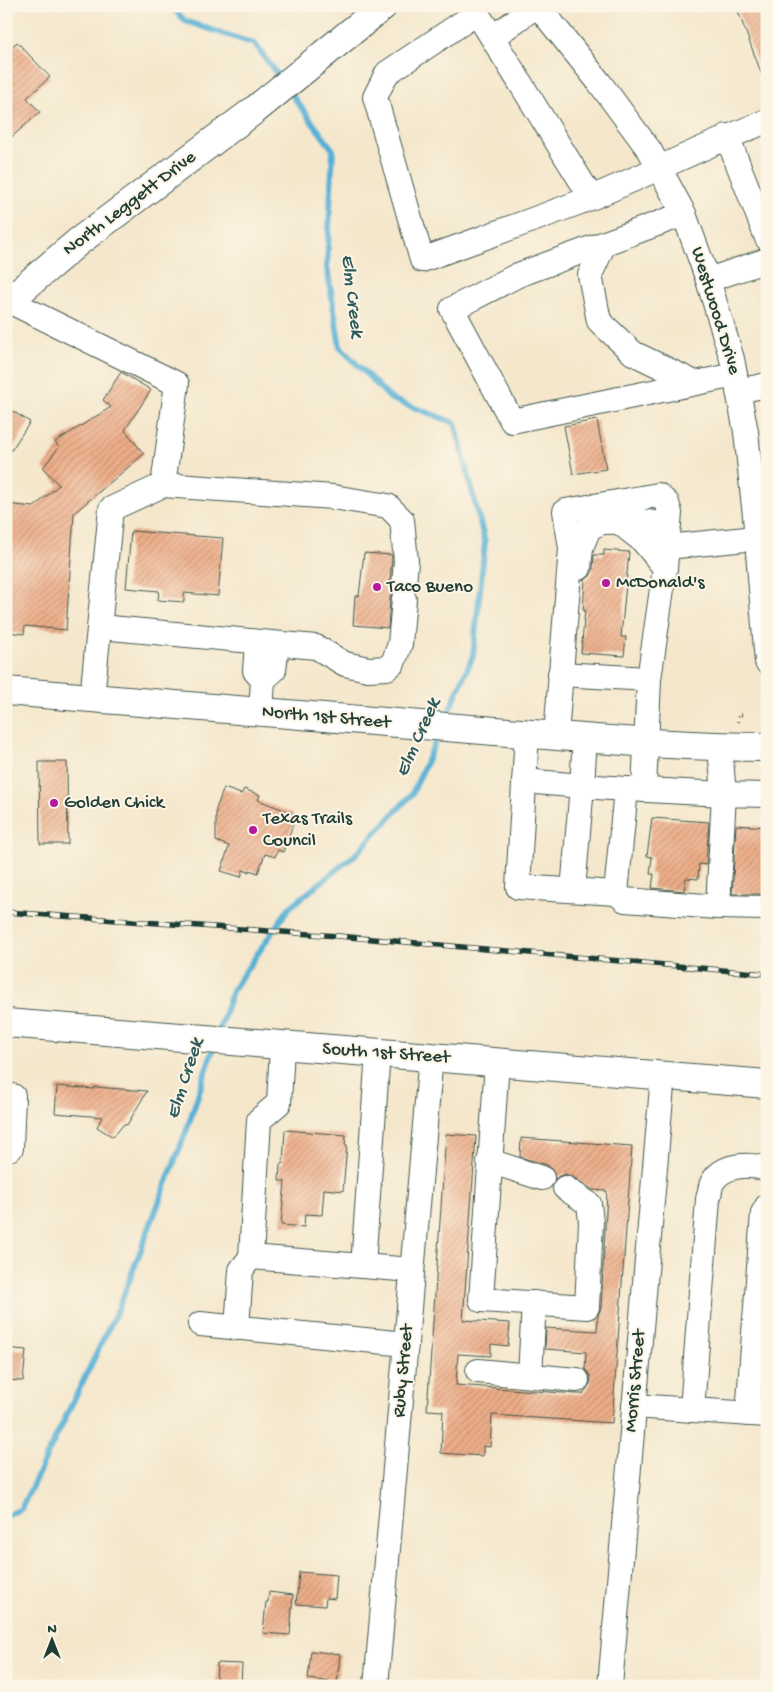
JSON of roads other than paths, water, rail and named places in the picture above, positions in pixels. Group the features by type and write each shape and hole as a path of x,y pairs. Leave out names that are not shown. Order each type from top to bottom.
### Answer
{"main road":[{"name":"North Leggett Drive","path":"8,302 86,236 256,109 330,51 383,6"},
{"name":"North 1st Street","path":"6,691 645,742 720,747 767,747"},
{"name":"South 1st Street","path":"6,1024 767,1084"}],"street":[{"path":"493,37 537,6"},
{"name":"Westwood Drive","path":"537,6 599,82 650,151 684,214 708,280 732,359 746,432 759,485 756,538 767,662"},
{"path":"591,197 477,13 387,73 375,97 422,260 591,197 660,168 727,136 767,121"},
{"path":"727,136 767,238"},
{"path":"684,214 518,275 452,308 512,421 695,383 767,385"},
{"path":"604,244 590,275 599,321 633,353 695,383"},
{"path":"708,280 765,264"},
{"path":"8,302 177,384 163,486"},
{"path":"92,698 112,509 163,486 333,497 388,506 402,520 406,561 400,644 393,663 386,668 368,669 345,664 316,647 100,626"},
{"path":"556,735 570,548 565,511 658,495 666,503 670,513 666,557 649,679 645,742 616,893"},
{"path":"562,648 572,633 581,548 589,528 602,522 642,521 655,523 660,528 666,557"},
{"path":"666,557 756,538"},
{"path":"262,712 263,680 274,670 267,643"},
{"path":"560,674 649,679"},
{"path":"527,733 518,886 616,893 625,900 718,907 767,908"},
{"path":"573,890 585,737"},
{"path":"718,907 724,794 720,747"},
{"path":"524,782 767,795"},
{"path":"237,1328 241,1270 251,1257 259,1120 279,1103 276,1046"},
{"path":"363,1266 378,1052"},
{"name":"Ruby Street","path":"376,1686 430,1056"},
{"path":"497,1062 480,1300 587,1307 592,1222 589,1204 565,1188"},
{"name":"Morris Street","path":"610,1686 663,1075"},
{"path":"6,1096 13,1096 11,1148 6,1148"},
{"path":"490,1162 542,1178"},
{"path":"692,1410 708,1199 712,1183 721,1174 732,1168 756,1166 767,1169"},
{"path":"634,1406 757,1415 762,1221 763,1213 767,1206"},
{"path":"251,1257 412,1270"},
{"path":"530,1375 534,1303"},
{"path":"200,1324 406,1344"},
{"path":"478,1371 577,1380"}],"waterway":[{"name":"Elm Creek","path":"171,6 185,21 255,44 282,81"},
{"name":"Elm Creek","path":"289,91 333,150 327,267 340,347 391,399 455,423 485,542 473,656 445,720"},
{"name":"Elm Creek","path":"218,1034 232,991 289,908 356,854 412,794 439,734"},
{"name":"Elm Creek","path":"6,1516 21,1509 119,1307 187,1129 214,1046"}],"railway":[{"path":"6,912 338,936 767,974"}],"place":[{"name":"McDonald's","path":"606,583"},
{"name":"Taco Bueno","path":"377,587"},
{"name":"Golden Chick","path":"54,803"},
{"name":"Texas Trails Council","path":"253,830"}]}
